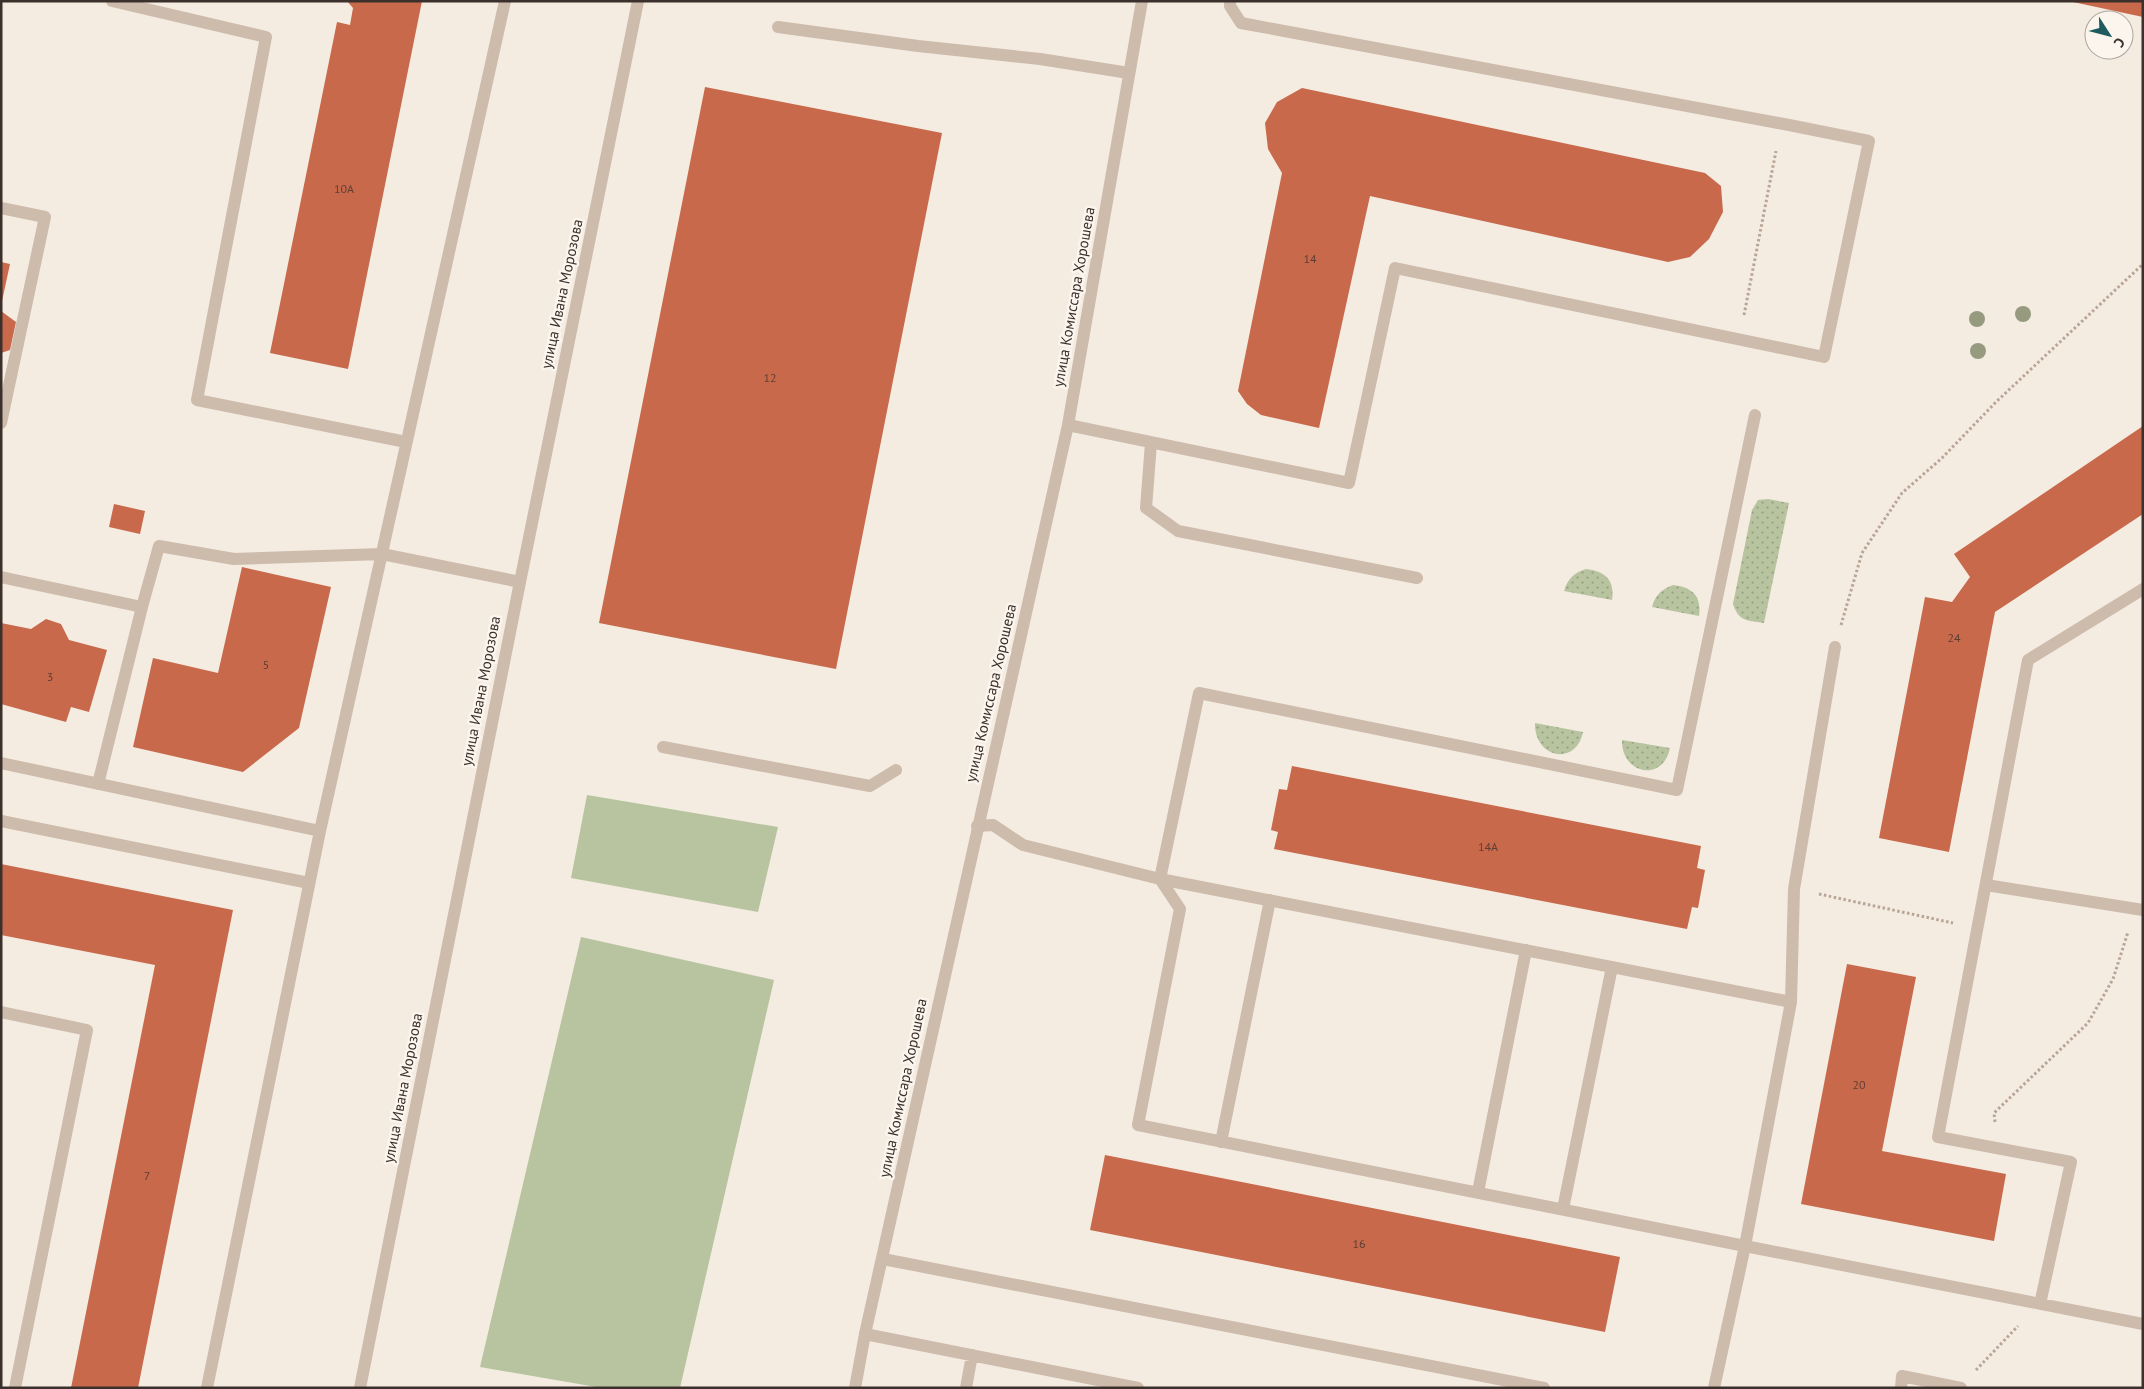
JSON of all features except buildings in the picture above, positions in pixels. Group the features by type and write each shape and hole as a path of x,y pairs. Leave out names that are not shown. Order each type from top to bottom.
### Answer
{"street":[{"path":"112,1 266,37 197,400 406,442"},
{"path":"207,1388 320,831 505,1"},
{"name":"улица Ивана Морозова","path":"360,1388 520,582 638,1"},
{"name":"улица Комиссара Хорошева","path":"854,1388 864,1334 977,826 1068,426 1142,1"},
{"path":"1068,426 1349,483 1395,268 1824,358 1869,142 1780,123 1241,23 1230,6 1230,1"},
{"path":"778,27 918,46 1040,59 1129,73"},
{"path":"1,208 45,217 1,423"},
{"path":"1754,415 1677,790 1198,693 1160,879 1180,909 1138,1125 2143,1324"},
{"path":"1151,442 1146,508 1178,531 1417,578"},
{"path":"98,784 142,606 159,546 234,560 382,554 520,582"},
{"path":"1,577 142,606"},
{"path":"2040,1304 2071,1162 1938,1137 2028,660 2143,589"},
{"path":"1714,1388 1745,1246 1791,1002 1794,889 1835,647"},
{"path":"663,748 870,786 896,770"},
{"path":"1,763 320,831"},
{"path":"1,821 309,883"},
{"path":"977,826 993,825 1023,845 1160,879 1791,1002"},
{"path":"1986,885 2139,910"},
{"path":"1221,1142 1270,900"},
{"path":"1478,1192 1526,950"},
{"path":"1563,1209 1612,967"},
{"path":"1,1012 87,1030 16,1388"},
{"path":"882,1259 1544,1388"},
{"path":"864,1334 1138,1388"},
{"path":"966,1388 972,1356"},
{"path":"1901,1388 1902,1376 1960,1388"}],"path":[{"path":"1740,340 1776,151"},
{"path":"1835,647 1862,552 1902,493 1942,458 1996,402 2143,264"},
{"path":"1794,889 1978,928"},
{"path":"1995,1148 1994,1113 2088,1023 2113,979 2139,910"},
{"path":"1960,1388 2040,1304"}],"green space":[{"path":"1768,499 1789,503 1764,623 1744,619 1735,610 1733,604 1752,510 1758,500"},
{"path":"1586,569 1599,572 1607,578 1612,587 1612,600 1564,591 1572,577"},
{"path":"1673,585 1690,590 1694,594 1699,603 1699,616 1652,607 1660,593"},
{"path":"1535,723 1583,732 1579,743 1572,750 1564,754 1556,754 1541,744 1536,735"},
{"path":"1622,740 1670,748 1666,759 1659,766 1651,770 1643,770 1635,767 1628,761 1623,752"},
{"path":"587,795 778,827 758,912 571,878"},
{"path":"581,937 774,980 680,1388 602,1388 480,1367"}]}
